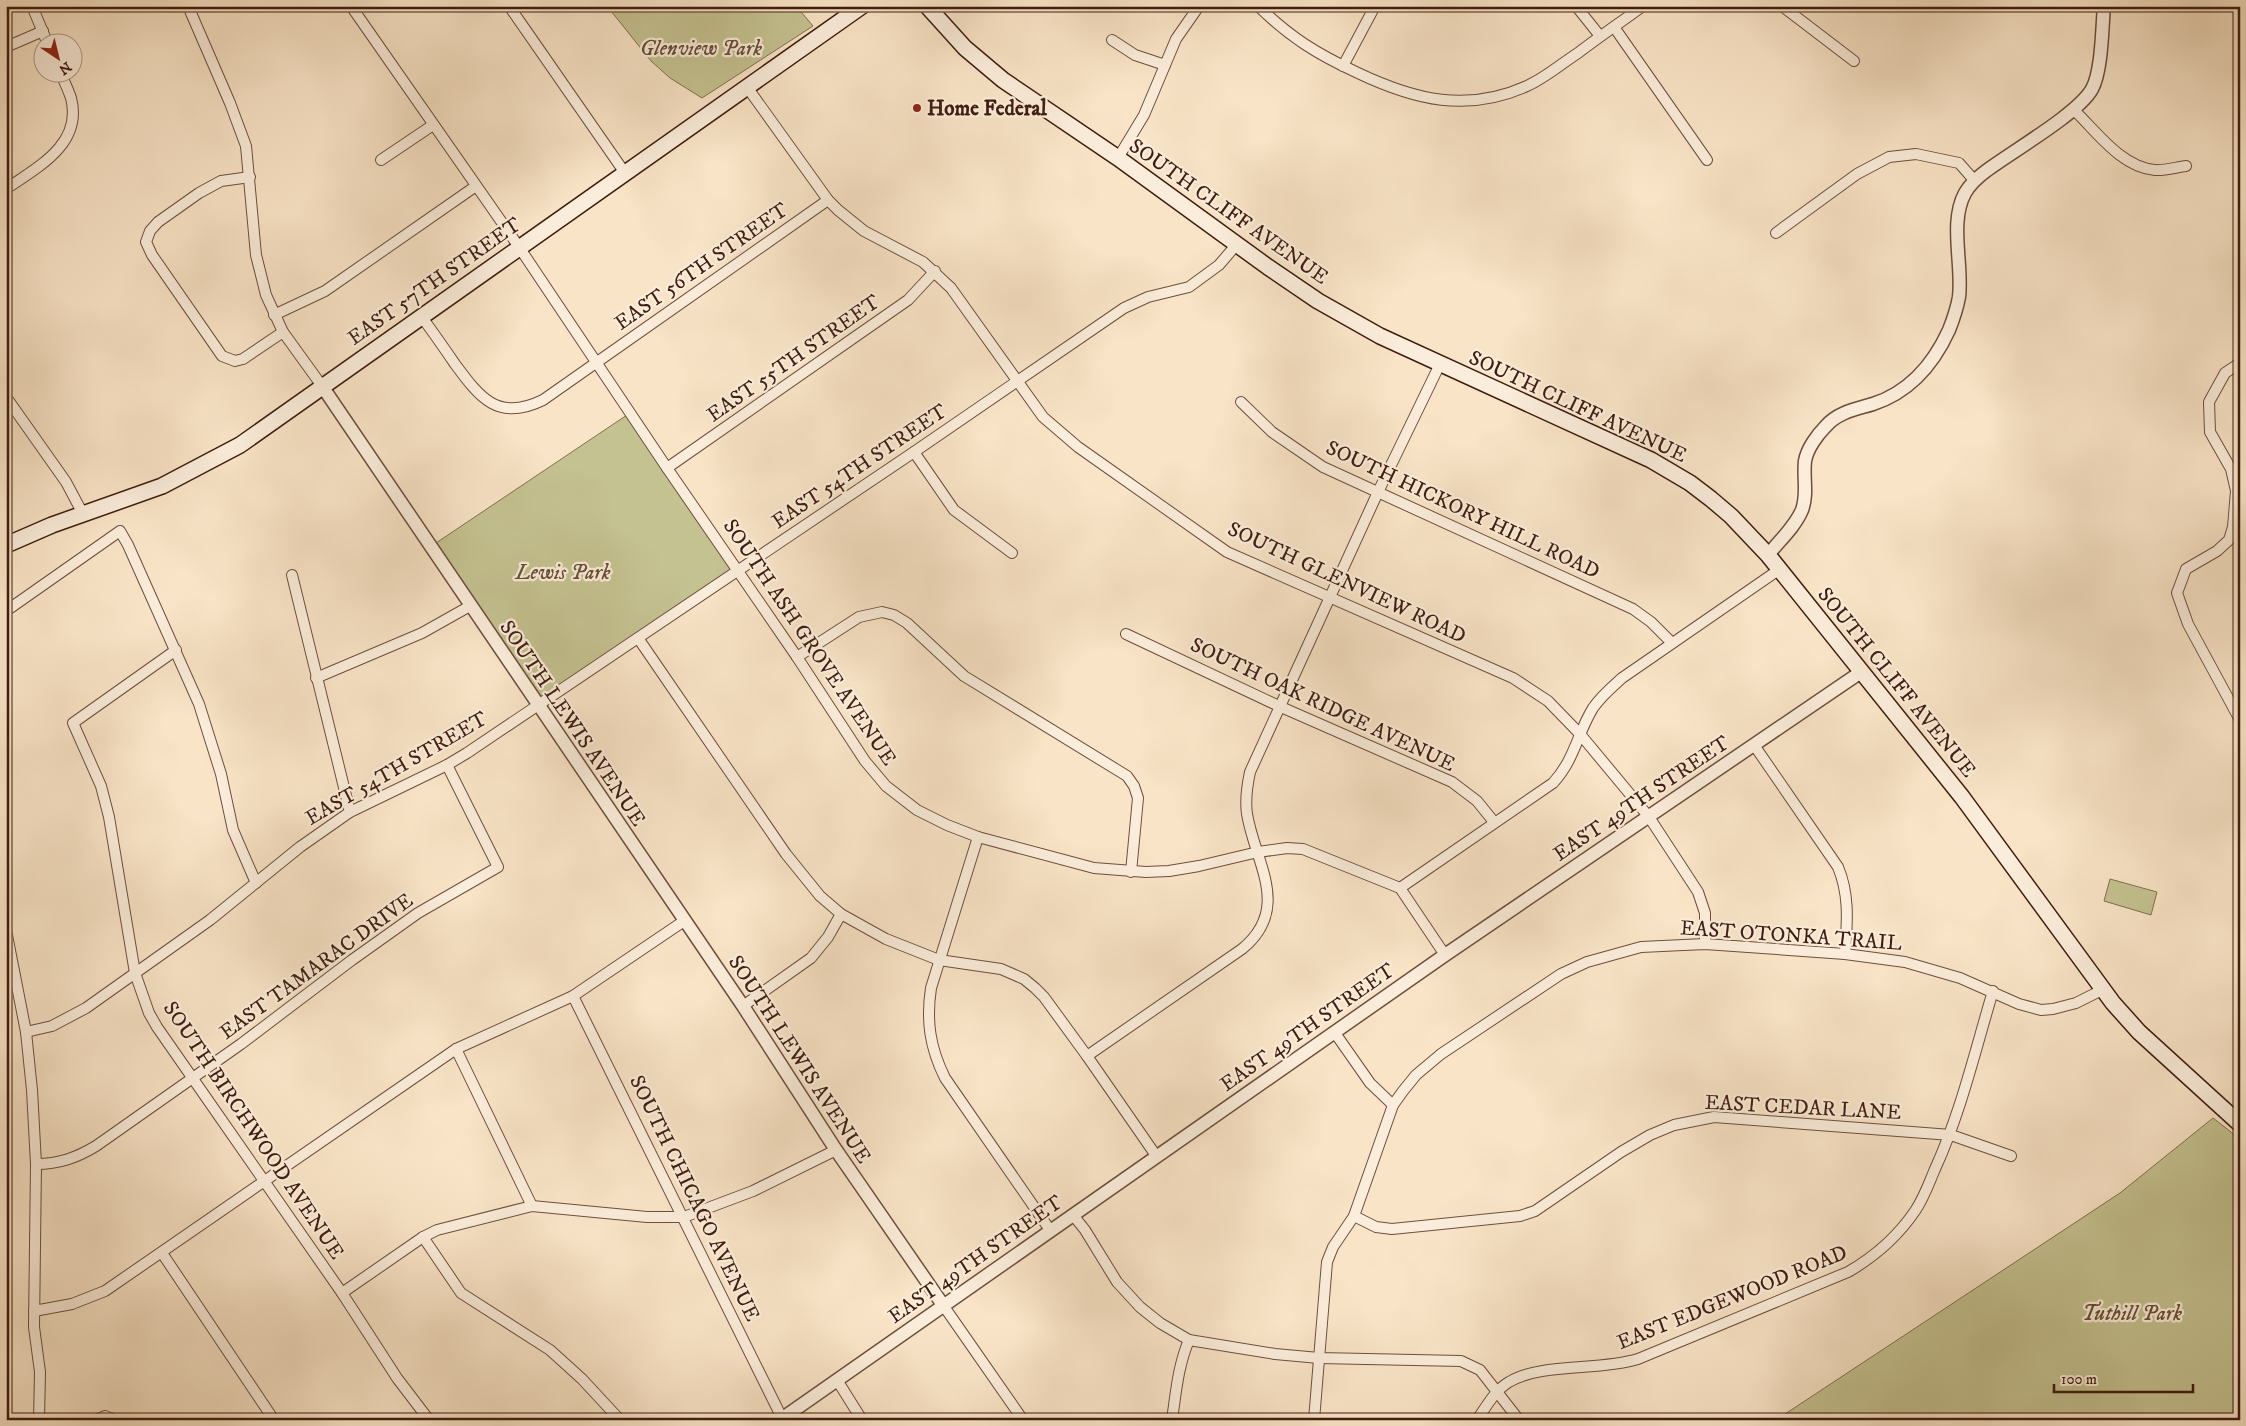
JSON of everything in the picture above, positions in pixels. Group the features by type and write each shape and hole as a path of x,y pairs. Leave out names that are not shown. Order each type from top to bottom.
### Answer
{"main road":[{"name":"EAST 57TH STREET","path":"6,545 84,514 155,489 219,458 240,445 862,6"},
{"name":"SOUTH CLIFF AVENUE","path":"927,6 951,34 988,68 1318,301 1380,336 1651,460 1690,483 1731,516 1780,569 1962,797 2102,990 2140,1032 2238,1119"}],"street":[{"path":"32,6 43,32"},
{"name":"SOUTH LEWIS AVENUE","path":"188,6 246,146 256,255 274,315 283,332 322,386 743,1006 836,1150 1023,1420"},
{"name":"SOUTH ASH GROVE AVENUE","path":"351,6 519,247 667,468 797,657 865,761 886,786 929,817 978,836 1081,865 1131,872 1146,872 1199,866 1258,852 1287,848 1303,849 1400,888"},
{"path":"509,6 625,173"},
{"path":"1118,158 1144,115 1176,39 1199,6"},
{"path":"1258,6 1282,29 1302,44 1343,66 1392,89 1444,100 1498,96 1528,86 1551,72 1643,6"},
{"path":"1343,66 1375,6"},
{"path":"1576,6 1600,36"},
{"path":"1782,6 1854,61"},
{"path":"1768,555 1797,521 1803,508 1806,488 1805,460 1812,444 1827,424 1848,411 1875,404 1907,388 1935,357 1949,328 1959,297 1958,215 1965,193 1974,180 2074,110 2092,89 2098,67 2104,6"},
{"path":"1614,26 1707,160"},
{"path":"6,47 32,36"},
{"path":"1112,40 1135,55 1165,65"},
{"path":"6,190 49,160 63,146 70,129 73,110 64,82"},
{"name":"SOUTH GLENVIEW ROAD","path":"747,87 828,200 848,220 864,231 923,262 935,271 950,288 1043,417 1078,447 1227,552 1525,684 1548,701 1580,734 1649,817 1698,892 1705,913 1705,944"},
{"path":"2074,110 2118,154 2135,164 2155,170 2186,166"},
{"path":"381,160 433,125"},
{"path":"1776,233 1857,174 1889,157 1916,154 1959,163 1974,180"},
{"path":"250,177 222,181 199,193 158,222 150,231 146,242 152,255 222,356 235,361 243,359 283,332"},
{"path":"274,315 325,291 476,186"},
{"name":"EAST 56TH STREET","path":"421,316 478,394 505,407 521,408 543,400 828,200"},
{"name":"EAST 54TH STREET","path":"26,1032 52,1026 73,1015 210,920 300,847 350,812 447,765 914,452 1124,308 1148,296 1189,286 1205,277 1219,265 1237,244"},
{"name":"EAST 55TH STREET","path":"667,468 894,311 908,300 935,271"},
{"path":"2240,363 2225,373 2209,402 2210,432 2231,469 2236,491 2233,527 2229,540 2218,551 2186,569 2177,593 2188,624 2240,720"},
{"path":"1087,1056 1242,949 1257,934 1266,915 1269,901 1267,885 1247,814 1250,772 1378,492 1440,364"},
{"path":"6,397 66,482 84,514"},
{"name":"SOUTH HICKORY HILL ROAD","path":"1241,402 1272,432 1323,467 1633,609 1651,622 1672,643"},
{"path":"914,452 954,510 1012,553"},
{"path":"6,611 120,531 176,650 199,704 213,744 233,830 256,883"},
{"path":"1445,954 1400,888 1553,783 1568,764 1580,734 1594,707 1606,692 1622,678 1780,569"},
{"path":"292,575 350,812"},
{"path":"316,678 422,633 470,606"},
{"path":"797,657 860,616 882,612 894,615 907,623 964,676 1127,776 1134,786 1138,798 1131,872"},
{"name":"SOUTH OAK RIDGE AVENUE","path":"1126,634 1452,782 1477,802 1494,822"},
{"path":"638,638 801,875 820,896 841,914 886,939 939,960 994,966 1024,979 1044,997 1157,1157"},
{"name":"SOUTH BIRCHWOOD AVENUE","path":"176,650 73,723 101,786 109,817 135,973 149,1013 342,1293 398,1378 429,1420"},
{"name":"EAST 49TH STREET","path":"781,1419 1335,1033 1445,954 1861,672"},
{"path":"1754,745 1838,867 1847,893 1845,954"},
{"name":"EAST TAMARAC DRIVE","path":"36,1164 54,1164 78,1157 96,1146 241,1044 352,960 418,914 498,866 447,765"},
{"path":"978,836 931,988 928,1020 930,1037 938,1064 945,1078 1050,1230"},
{"path":"743,1006 811,958 828,936 841,914"},
{"path":"34,1311 72,1304 105,1291 456,1049 573,996 684,920"},
{"path":"6,930 26,1032 32,1090 36,1164 34,1311 40,1372 39,1420"},
{"name":"EAST OTONKA TRAIL","path":"1314,1420 1327,1262 1333,1247 1354,1216 1393,1105 1416,1075 1441,1054 1561,974 1609,954 1641,947 1705,944 1845,954 1905,962 1960,978 2019,1004 2041,1010 2076,1003 2102,990"},
{"name":"EAST EDGEWOOD ROAD","path":"1477,1420 1497,1392 1508,1382 1537,1372 1612,1365 1638,1358 1848,1272 1868,1260 1883,1247 1915,1211 1951,1135 1993,991"},
{"name":"SOUTH CHICAGO AVENUE","path":"573,996 684,1217 781,1419"},
{"path":"1335,1033 1370,1083 1393,1105"},
{"path":"456,1049 532,1206"},
{"name":"EAST CEDAR LANE","path":"1354,1216 1376,1228 1392,1229 1520,1216 1535,1211 1621,1152 1650,1135 1696,1119 1714,1117 1951,1135 2011,1156"},
{"path":"342,1293 422,1237 437,1230 532,1206 647,1217 684,1217 753,1191 836,1150"},
{"path":"1072,1215 1085,1230 1117,1282 1140,1307 1160,1323 1189,1340 1266,1353 1319,1358 1461,1361 1480,1370 1519,1420"},
{"path":"422,1237 461,1293 550,1350 582,1379 620,1420"},
{"path":"162,1253 274,1420"},
{"path":"1172,1420 1178,1373 1189,1340"},
{"path":"837,1380 862,1420"},
{"path":"96,1420 105,1416 115,1420"}],"green space":[{"name":"Glenview Park","path":"607,6 796,6 813,26 702,98 670,78 651,61"},
{"name":"Lewis Park","path":"630,413 738,570 537,705 430,547"},
{"path":"2110,879 2157,892 2151,915 2104,901"},
{"name":"Tuthill Park","path":"2213,1118 2240,1139 2240,1420 1776,1420 2120,1193"}],"place":[{"name":"Home Federal","path":"917,108"}]}
